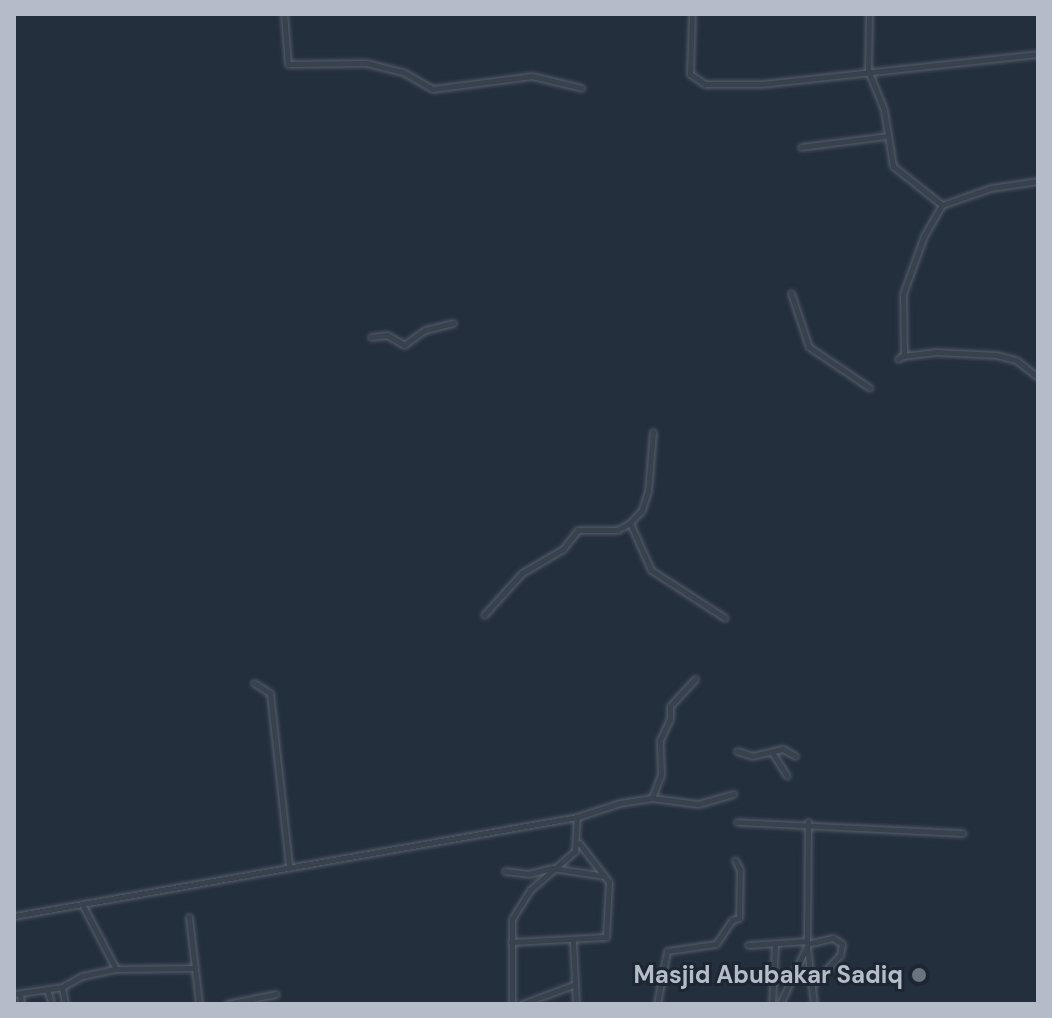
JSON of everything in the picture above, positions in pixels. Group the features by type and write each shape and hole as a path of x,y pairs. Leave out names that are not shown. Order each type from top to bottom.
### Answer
{"street":[{"path":"284,14 288,64 366,63 403,72 432,89 532,76 582,88"},
{"path":"692,14 690,74 705,84 762,84 868,70 1038,54"},
{"path":"869,14 868,70 882,101 887,136 898,173 942,205"},
{"path":"801,147 887,136"},
{"path":"1038,181 991,188 942,205 924,236 903,294 904,355 900,358 936,352 996,355 1016,360 1038,377"},
{"path":"791,293 809,347 870,388"},
{"path":"371,337 387,335 404,345 425,330 453,323"},
{"path":"484,615 522,573 563,549 578,530 617,530 630,523 642,510 648,491 653,432"},
{"path":"630,523 651,570 725,618"},
{"path":"652,798 661,775 660,740 670,719 670,706 695,679"},
{"path":"254,683 270,693 289,865"},
{"path":"737,751 752,756 783,749 795,756"},
{"path":"772,752 787,776"},
{"path":"14,916 289,865 577,817 601,807 652,798 698,804 734,794"},
{"path":"511,942 573,942 606,937 609,882 579,843 577,817"},
{"path":"808,821 807,944 814,1004"},
{"path":"737,822 808,821 963,833"},
{"path":"512,1004 511,942 517,908 579,843"},
{"path":"657,1004 667,951 716,944 739,918 740,870 735,860"},
{"path":"505,871 528,874 552,868 604,876"},
{"path":"82,904 116,969"},
{"path":"189,917 199,1004"},
{"path":"748,945 807,944 833,938 842,944 840,955 812,985"},
{"path":"573,942 576,1004"},
{"path":"780,1004 807,944"},
{"path":"772,1004 775,945"},
{"path":"21,1004 17,994 62,987 82,976 116,969 195,968"},
{"path":"522,1004 573,985"},
{"path":"62,987 65,1004"},
{"path":"47,989 51,1002"},
{"path":"227,1004 276,994"}],"place":[{"name":"Masjid Abubakar Sadiq","path":"919,975"}]}
